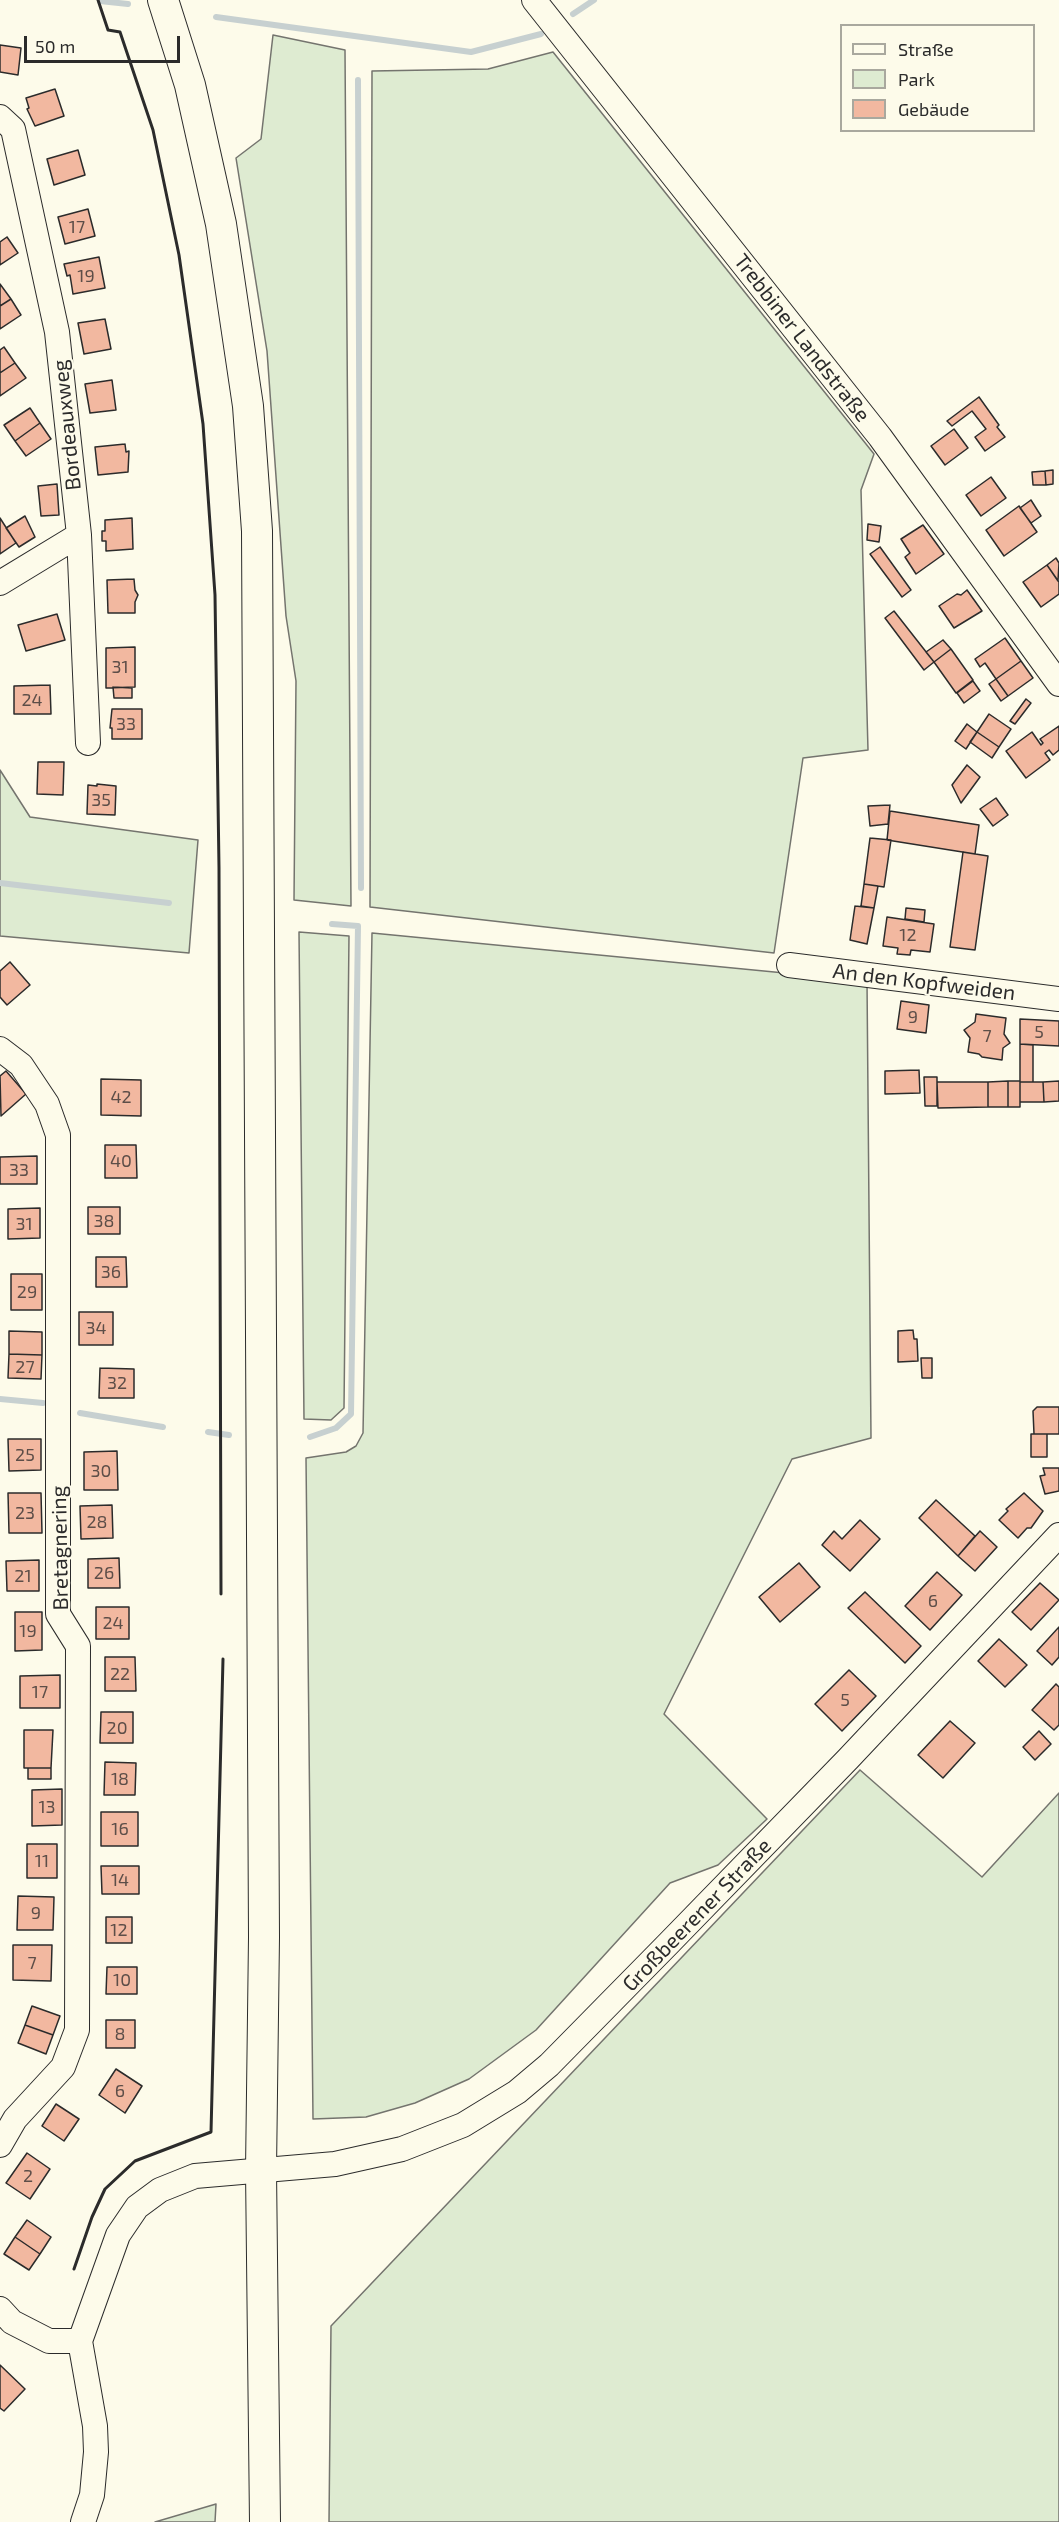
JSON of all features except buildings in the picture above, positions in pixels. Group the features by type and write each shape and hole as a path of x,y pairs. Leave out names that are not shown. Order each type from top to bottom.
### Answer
{"main road":[{"path":"163,0 190,85 221,224 248,406 257,531 264,1925 261,2170 266,2522"}],"street":[{"name":"Trebbiner Landstraße","path":"534,0 880,436 1059,684"},
{"name":"Bordeauxweg","path":"0,117 13,129 57,332 79,534 88,743"},
{"path":"0,584 79,534"},
{"name":"An den Kopfweiden","path":"789,965 1059,999"},
{"name":"Bretagnering","path":"0,1048 21,1065 47,1104 58,1135 58,1614 78,1646 78,1680 77,2030 63,2067 15,2119 0,2145"},
{"name":"Großbeerener Straße","path":"80,2341 118,2235 137,2207 160,2190 185,2179 334,2164 402,2149 463,2125 517,2092 549,2065 849,1759 1059,1534"},
{"path":"4,2322 49,2341 80,2341 95,2426 96,2452 92,2495 83,2522"}],"green space":[{"path":"273,35 345,50 351,906 294,900 296,681 286,616 267,351 236,158 261,139"},
{"path":"553,52 874,454 861,490 868,750 803,758 774,953 370,907 372,71 488,69"},
{"path":"0,770 30,817 198,840 189,953 0,936"},
{"path":"299,932 349,936 344,1408 331,1420 304,1419"},
{"path":"372,933 867,981 871,1438 792,1459 664,1714 767,1819 718,1865 670,1883 536,2030 469,2079 415,2103 366,2117 313,2119 306,1458 346,1452 356,1446 363,1433"},
{"path":"860,1770 982,1877 1059,1793 1059,2522 329,2522 331,2326"},
{"path":"216,2504 215,2522 155,2522"}],"waterway":[{"path":"573,14 594,0"},
{"path":"100,1 128,4"},
{"path":"216,17 471,52 541,34"},
{"path":"358,80 361,888"},
{"path":"0,883 169,903"},
{"path":"310,1437 336,1428 351,1414 358,926 332,924"},
{"path":"0,1399 43,1403"},
{"path":"80,1413 163,1427"},
{"path":"208,1432 229,1435"}],"wall":[{"path":"98,0 108,30 120,32 153,130 179,255 203,424 215,595 219,868 221,1594"},
{"path":"74,2269 92,2217 105,2189 135,2161 211,2132 223,1659"}]}
